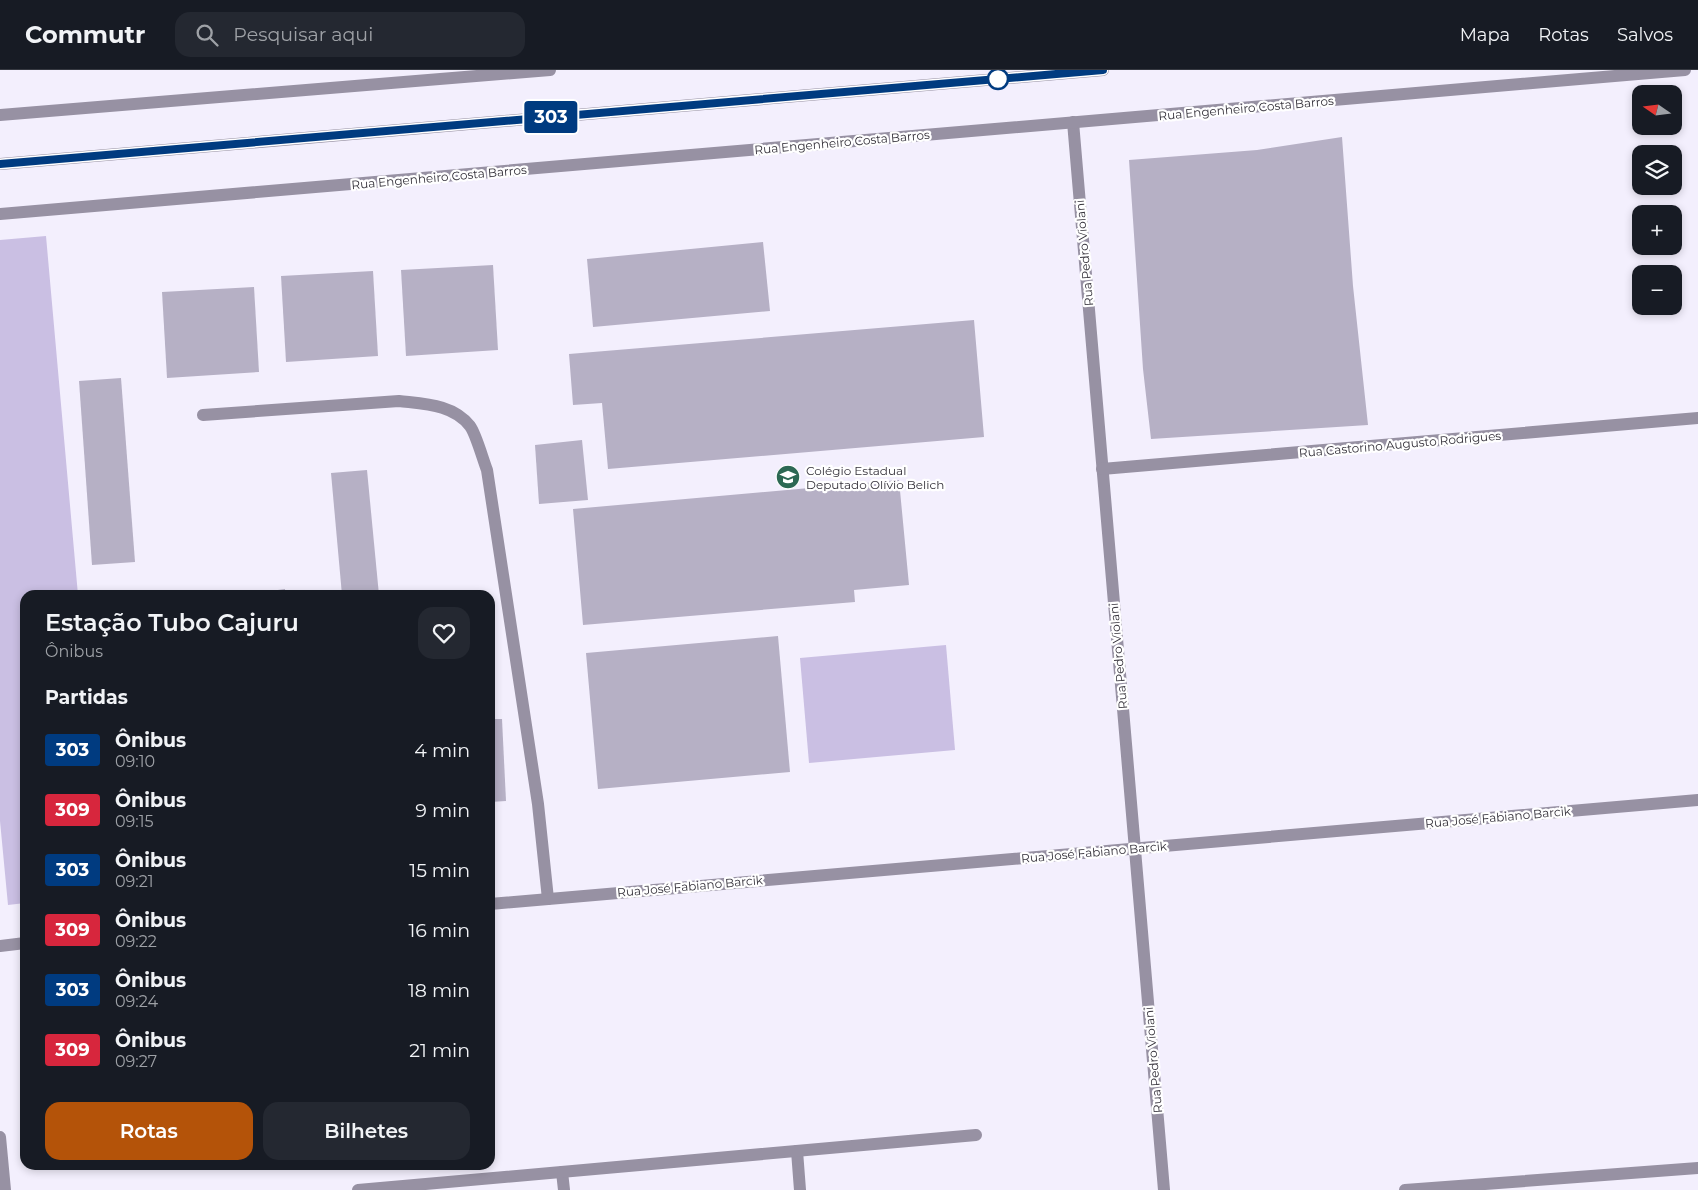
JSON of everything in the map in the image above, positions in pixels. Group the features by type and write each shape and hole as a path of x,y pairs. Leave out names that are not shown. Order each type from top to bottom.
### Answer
{"street":[{"path":"0,115 550,70"},
{"path":"0,164 1103,70"},
{"name":"Rua Engenheiro Costa Barros","path":"0,214 1685,70"},
{"name":"Rua Pedro Violani","path":"1073,122 1164,1190"},
{"path":"203,415 399,401 430,404 451,410 471,426 487,470 538,804 548,899"},
{"name":"Rua Castorino Augusto Rodrigues","path":"1102,469 1698,418"},
{"name":"Rua José Fabiano Barcik","path":"495,904 1698,800"},
{"path":"0,946 20,944"},
{"path":"358,1190 976,1135"},
{"path":"0,1137 5,1190"},
{"path":"797,1151 800,1190"},
{"path":"1405,1190 1698,1168"},
{"path":"562,1172 564,1190"}],"shaded area":[{"path":"46,236 78,590 20,590 20,904 8,905 0,821 0,240"},
{"path":"946,645 955,750 809,763 800,658"}],"building":[{"path":"1342,137 1353,286 1368,425 1151,439 1143,369 1129,160 1257,150"},
{"path":"763,242 770,311 593,327 587,259"},
{"path":"493,265 498,350 406,356 401,270"},
{"path":"373,271 378,356 286,362 281,276"},
{"path":"254,287 259,372 167,378 162,292"},
{"path":"974,320 984,437 608,469 602,403 573,405 569,354"},
{"path":"121,378 135,562 92,565 79,381"},
{"path":"582,440 588,500 539,504 535,445"},
{"path":"367,470 379,590 342,590 331,473"},
{"path":"899,480 909,585 854,590 855,602 583,625 573,509"},
{"path":"778,636 790,772 598,789 586,653"},
{"path":"495,719 502,719 506,801 495,802"}],"bus line":[{"name":"303","path":"0,164 1103,70"}],"place":[{"name":"Colégio Estadual Deputado Olívio Belich","path":"788,477"}]}
